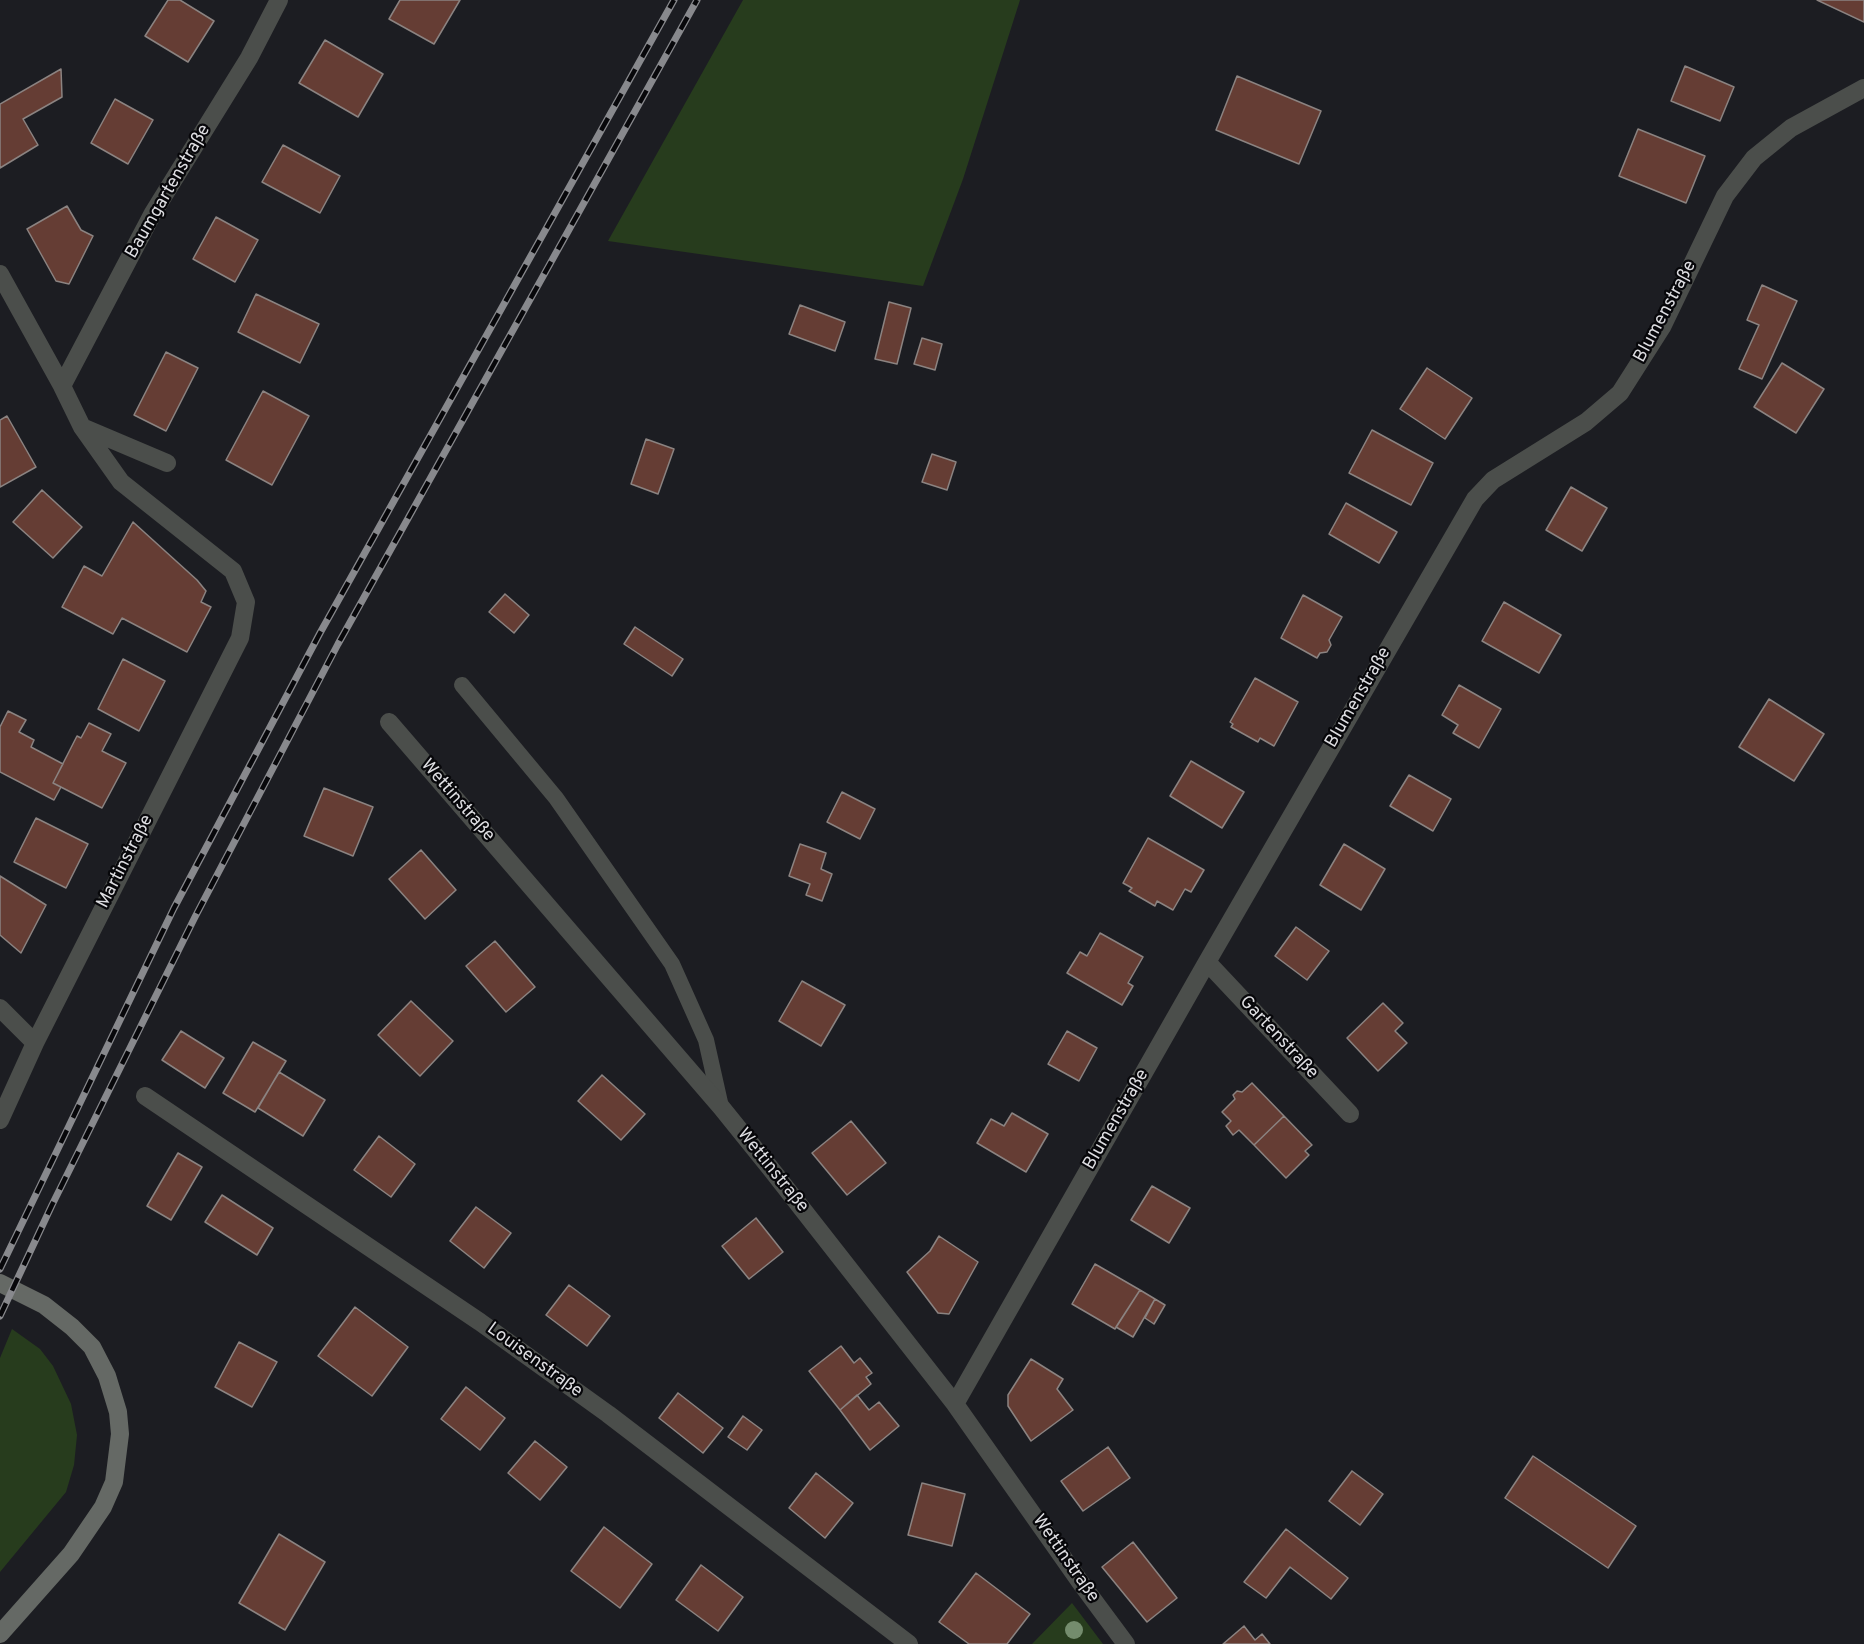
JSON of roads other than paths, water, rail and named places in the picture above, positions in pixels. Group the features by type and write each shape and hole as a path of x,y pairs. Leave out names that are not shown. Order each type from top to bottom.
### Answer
{"main road":[{"path":"0,1283 44,1305 72,1327 92,1347 107,1376 118,1412 120,1434 119,1457 114,1482 103,1507 71,1554 0,1634"}],"street":[{"name":"Baumgartenstraße","path":"62,386 153,213 249,58 279,0"},
{"name":"Blumenstraße","path":"955,1404 1475,499 1493,480 1586,422 1620,393 1662,327 1725,196 1754,158 1791,128 1864,88"},
{"path":"0,274 82,427 167,463"},
{"name":"Martinstraße","path":"0,1120 35,1043 240,638 246,602 233,571 121,482 82,427"},
{"name":"Wettinstraße","path":"389,722 721,1107 955,1404 1126,1644"},
{"name":"Gartenstraße","path":"1207,962 1350,1114"},
{"path":"0,1008 35,1043"},
{"name":"Louisenstraße","path":"145,1096 480,1322 608,1414 909,1644"}],"lane":[{"path":"462,685 556,798 672,964 706,1040 721,1107"}],"railway":[{"path":"0,1269 174,908 320,633 674,0"},
{"path":"0,1316 52,1205 195,917 338,644 697,0"}]}
